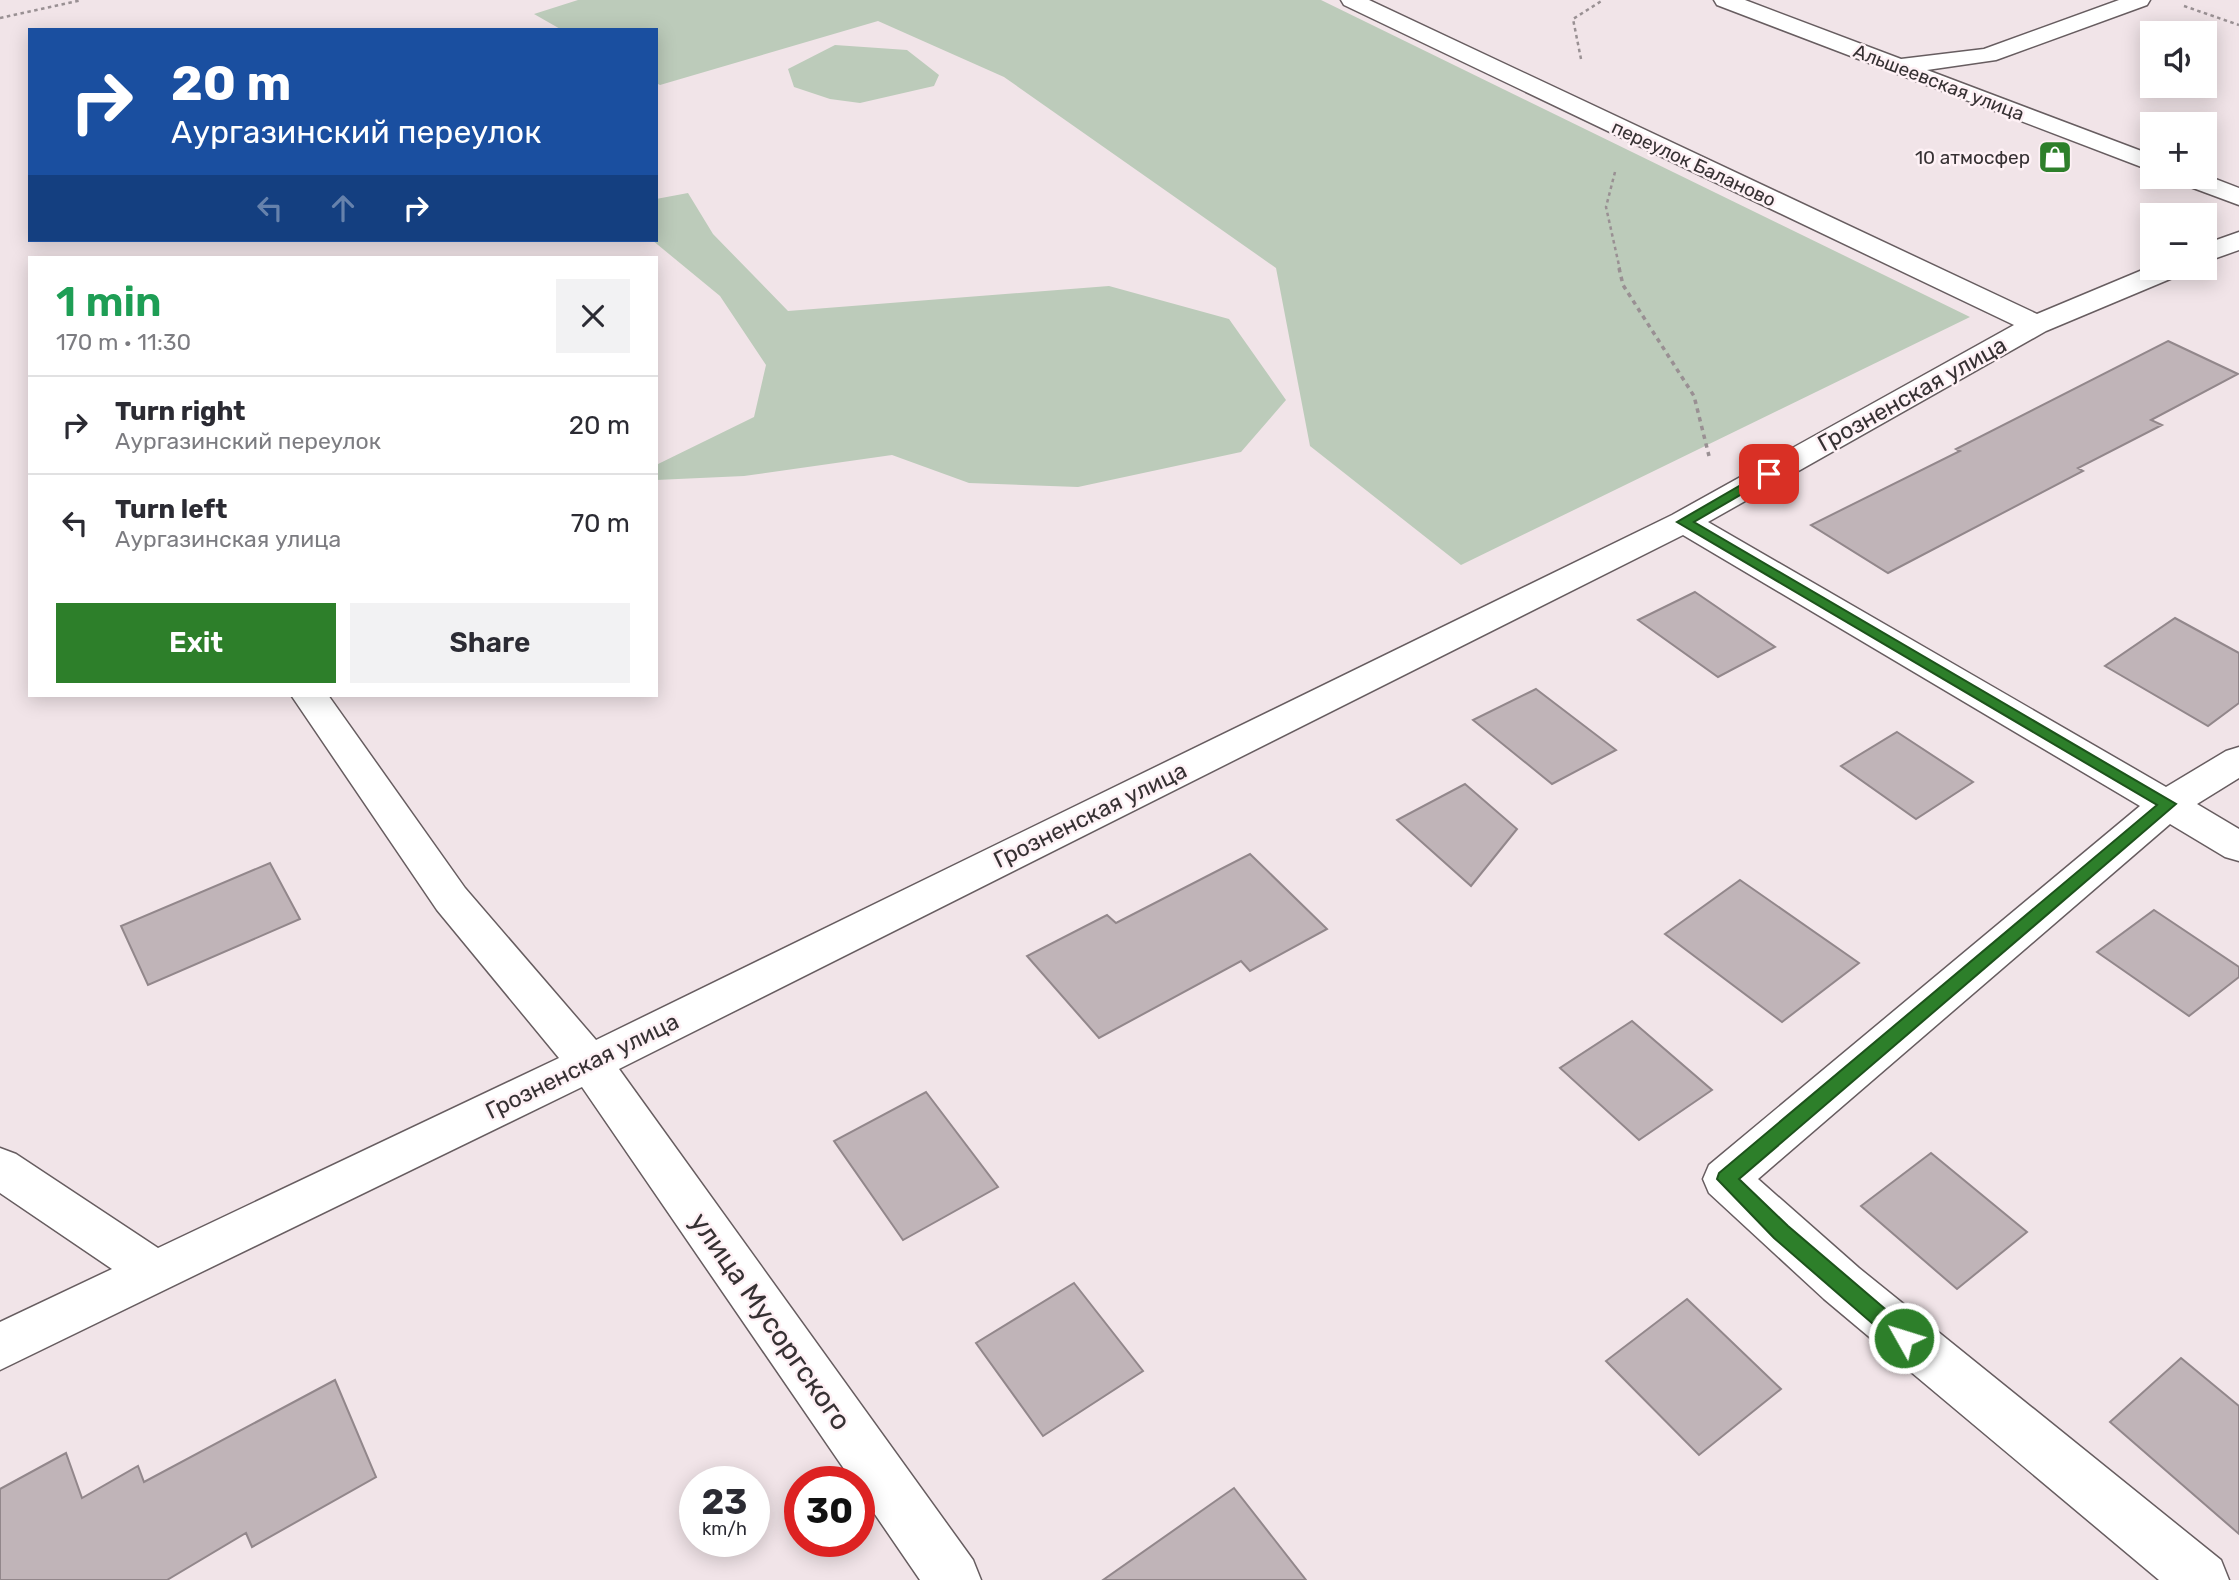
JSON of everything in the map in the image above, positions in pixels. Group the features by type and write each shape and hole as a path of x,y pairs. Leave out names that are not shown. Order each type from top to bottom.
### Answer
{"street":[{"name":"переулок Баланово","path":"1352,0 2036,325"},
{"name":"Альшеевская улица","path":"1725,0 2140,159"},
{"path":"1896,66 1988,55 2139,0"},
{"path":"2217,189 2239,197"},
{"path":"2217,249 2239,240"},
{"name":"Грозненская улица","path":"0,1347 590,1063 1684,522 2036,325 2143,280"},
{"path":"1684,522 2239,847"},
{"name":"улица Мусоргского","path":"310,697 451,899 590,1063 953,1580"},
{"path":"2201,1580 2113,1502 1883,1321 1781,1232 1726,1179 2168,804 2239,760"},
{"path":"0,1168 155,1272"}],"path":[{"path":"0,18 82,0"},
{"path":"1603,0 1573,19 1584,72 1626,131 1606,207 1623,285 1694,396 1721,501"},
{"path":"2179,4 2239,25"}],"green space":[{"path":"578,0 1321,0 1970,317 1461,565 1310,446 1276,268 1004,77 878,21 660,85 658,28 558,28 534,14"},
{"path":"835,45 907,50 939,75 934,86 860,103 830,99 794,87 788,69"},
{"path":"688,193 713,234 788,311 1109,286 1229,319 1286,400 1241,452 1078,487 969,483 892,455 744,476 658,480 658,464 754,417 766,365 720,296 654,242 658,242 658,199"}],"building":[{"path":"2168,341 2238,374 2151,420 2162,425 2078,468 2083,471 1888,573 1811,525 1960,451 1956,449"},
{"path":"1695,592 1775,647 1718,677 1638,620"},
{"path":"2175,618 2239,653 2239,703 2208,726 2105,666"},
{"path":"1536,689 1616,750 1552,784 1473,720"},
{"path":"1897,732 1973,782 1916,819 1841,766"},
{"path":"1465,784 1517,829 1471,886 1397,820"},
{"path":"1250,854 1327,929 1250,971 1241,961 1099,1038 1027,956 1107,915 1116,923"},
{"path":"270,863 300,919 148,985 121,926"},
{"path":"1740,880 1859,963 1782,1022 1665,934"},
{"path":"2154,910 2239,967 2239,977 2189,1016 2097,952"},
{"path":"1632,1021 1712,1090 1639,1140 1560,1068"},
{"path":"926,1092 998,1187 903,1240 834,1141"},
{"path":"1931,1153 2027,1232 1957,1289 1861,1206"},
{"path":"1074,1283 1143,1371 1043,1436 976,1343"},
{"path":"1687,1299 1781,1389 1699,1455 1606,1361"},
{"path":"2181,1358 2239,1406 2239,1534 2110,1422"},
{"path":"335,1380 376,1477 252,1547 246,1533 167,1580 0,1580 0,1489 66,1453 82,1498 138,1466 144,1482"},
{"path":"1234,1488 1306,1580 1103,1580"}],"place":[{"name":"10 атмосфер","path":"2055,157"}],"route":[{"path":"1769,474 1684,522 2168,804 1726,1179 1781,1232 1904,1338"}]}
